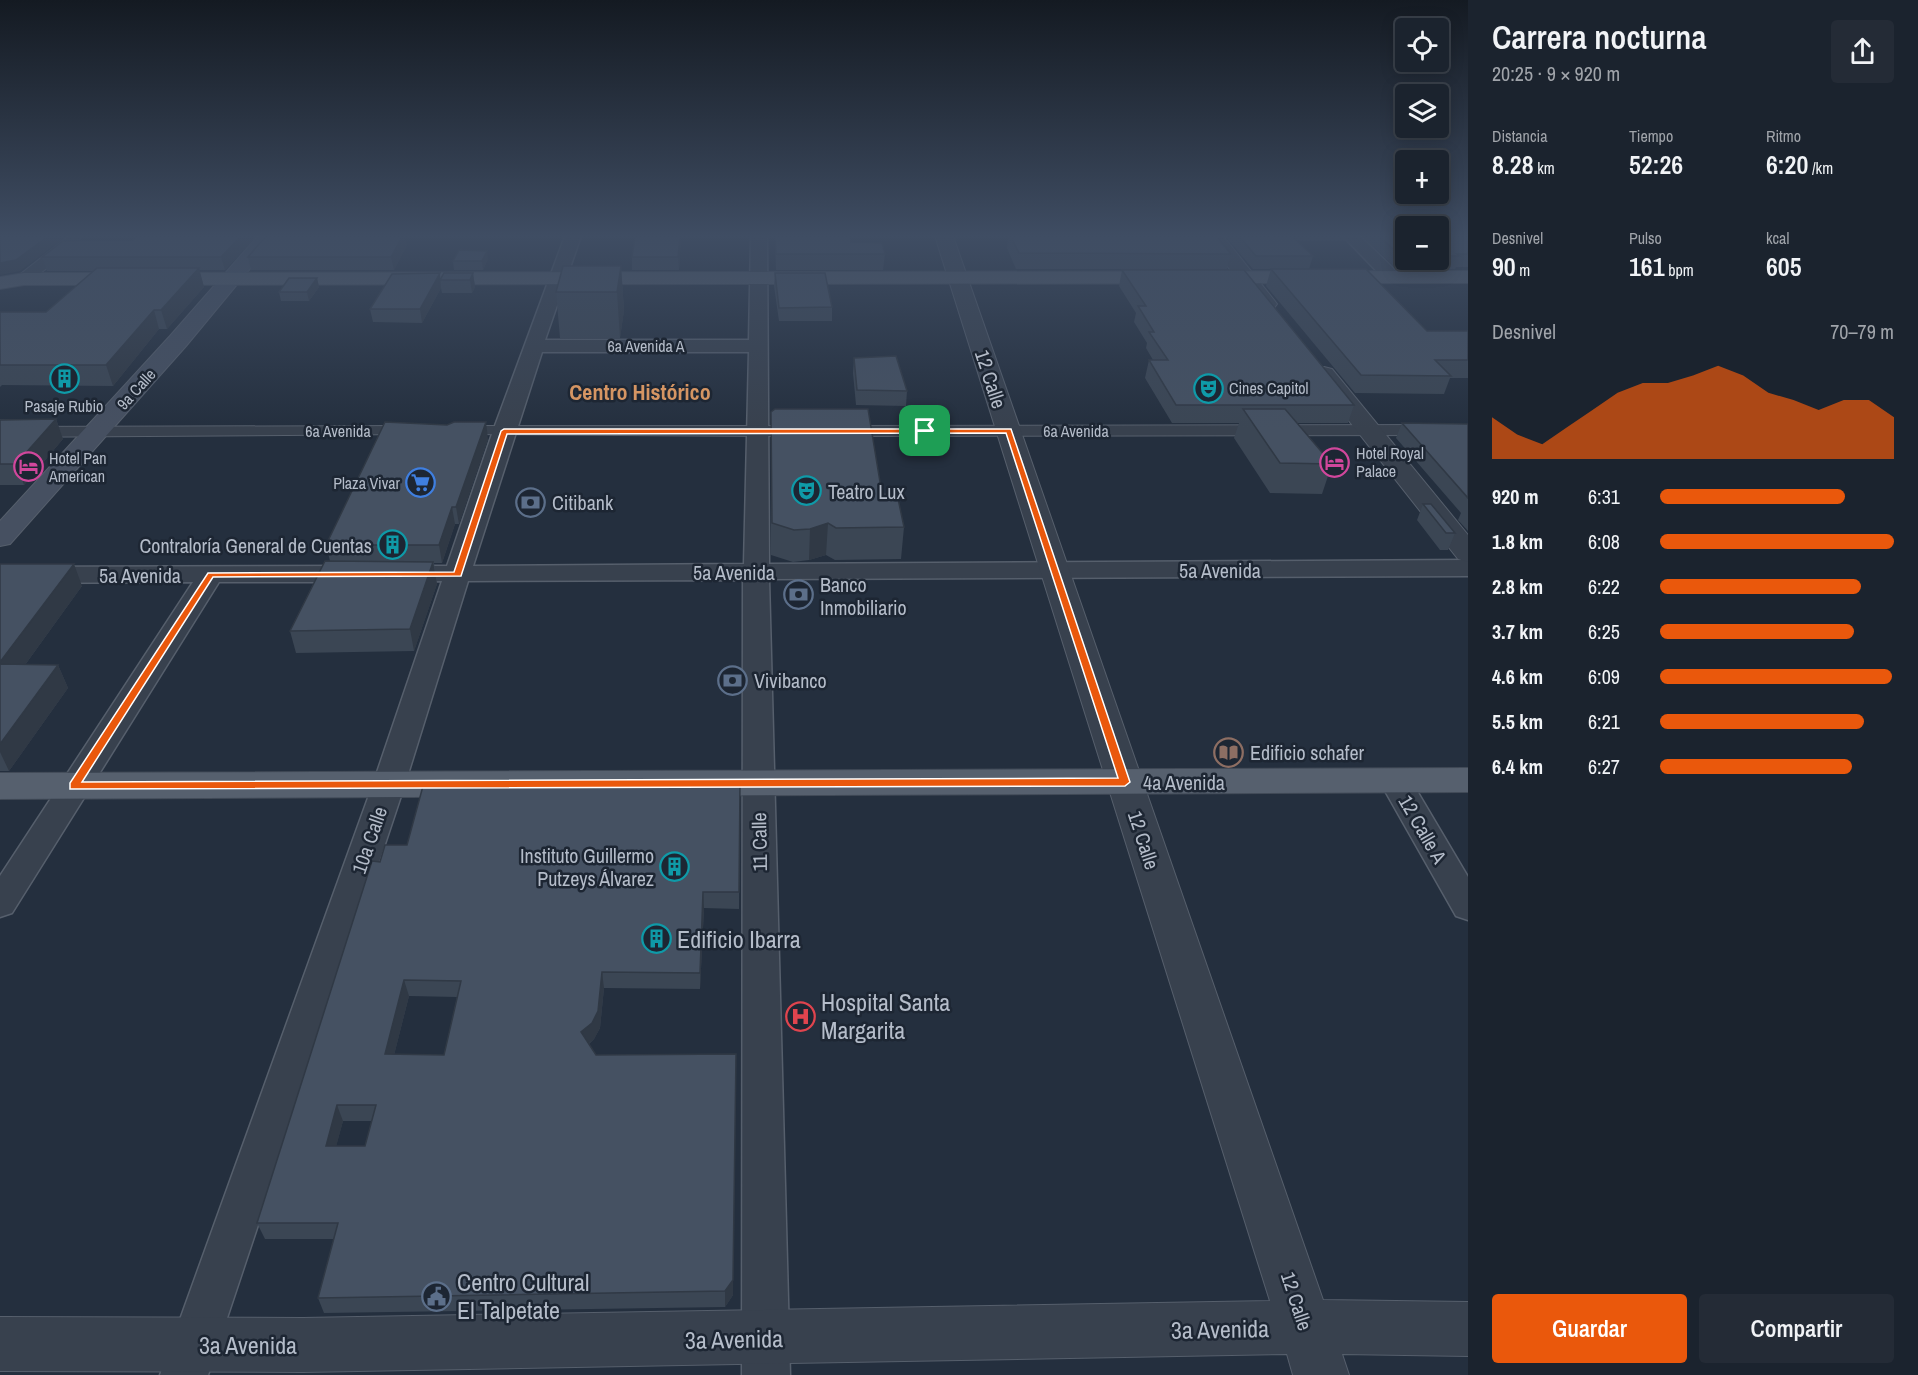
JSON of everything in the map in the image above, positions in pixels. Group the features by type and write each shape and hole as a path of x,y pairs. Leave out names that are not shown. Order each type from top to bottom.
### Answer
{"main road":[{"name":"9a Calle","path":"0,538 212,300"},
{"name":"4a Avenida","path":"0,786 1468,780"}],"street":[{"name":"10a Calle","path":"189,1360 388,784 504,431 552,300"},
{"name":"11 Calle","path":"758,300 756,572 766,1357"},
{"name":"12 Calle","path":"965,300 1313,1351"},
{"path":"1265,300 1283,323"},
{"name":"6a Avenida A","path":"536,346 757,346"},
{"path":"1311,358 1468,553"},
{"name":"6a Avenida","path":"829,431 1468,430"},
{"name":"6a Avenida","path":"0,432 793,431"},
{"name":"5a Avenida","path":"0,575 1468,568"},
{"path":"0,904 211,574"},
{"name":"12 Calle A","path":"1396,782 1468,907"},
{"name":"3a Avenida","path":"0,1344 189,1360 766,1357 1313,1351 1468,1329"}],"building":[{"path":"60,300 170,300 161,310 154,310 106,365 0,365 0,312 46,312"},
{"path":"376,300 425,300 420,309 370,309"},
{"path":"778,300 831,300 832,307 779,308"},
{"path":"1142,300 1269,300 1354,405 1176,405 1149,360 1168,360 1149,332 1154,332 1138,306 1146,306"},
{"path":"1297,300 1397,300 1427,331 1468,331 1468,360 1435,360 1451,376 1361,375"},
{"path":"896,356 907,391 857,390 854,358"},
{"path":"775,409 868,409 882,494 897,494 904,527 836,528 828,523 810,529 794,530 772,523 771,412"},
{"path":"1243,409 1285,409 1332,464 1280,463"},
{"path":"56,419 16,464 0,464 0,420"},
{"name":"Plaza Vivar","path":"385,422 447,425 454,422 486,422 456,507 452,507 439,545 326,545"},
{"path":"1402,423 1468,424 1468,498"},
{"path":"1423,504 1431,504 1455,533 1446,533"},
{"path":"325,561 433,562 410,629 290,631"},
{"path":"0,564 74,564 0,662"},
{"path":"0,664 58,665 0,744"},
{"path":"740,784 739,892 703,892 700,973 602,972 598,1011 592,1023 581,1032 596,1055 736,1054 733,1280 725,1291 318,1298 338,1223 257,1223 372,861 380,862 385,845 407,845 423,786","holes":["404,980 461,981 444,1055 385,1054","337,1105 376,1105 365,1146 326,1146"]}],"place":[{"name":"Pasaje Rubio","path":"64,378"},
{"name":"Cines Capitol","path":"1208,388"},
{"name":"Hotel Royal Palace","path":"1335,462"},
{"name":"Hotel Pan American","path":"28,467"},
{"name":"Plaza Vivar","path":"421,483"},
{"name":"Teatro Lux","path":"807,491"},
{"name":"Citibank","path":"531,502"},
{"name":"Contraloría General de Cuentas","path":"393,545"},
{"name":"Banco Inmobiliario","path":"799,595"},
{"name":"Vivibanco","path":"733,680"},
{"name":"Edificio schafer","path":"1229,752"},
{"name":"Instituto Guillermo Putzeys Álvarez","path":"675,866"},
{"name":"Edificio Ibarra","path":"656,939"},
{"name":"Hospital Santa Margarita","path":"800,1016"},
{"name":"Centro Cultural El Talpetate","path":"436,1296"}],"district":[{"name":"Centro Histórico","path":"640,392"}],"route":[{"path":"504,431 925,431 1008,431 1125,782 74,786 211,574 458,574 504,431"}]}
